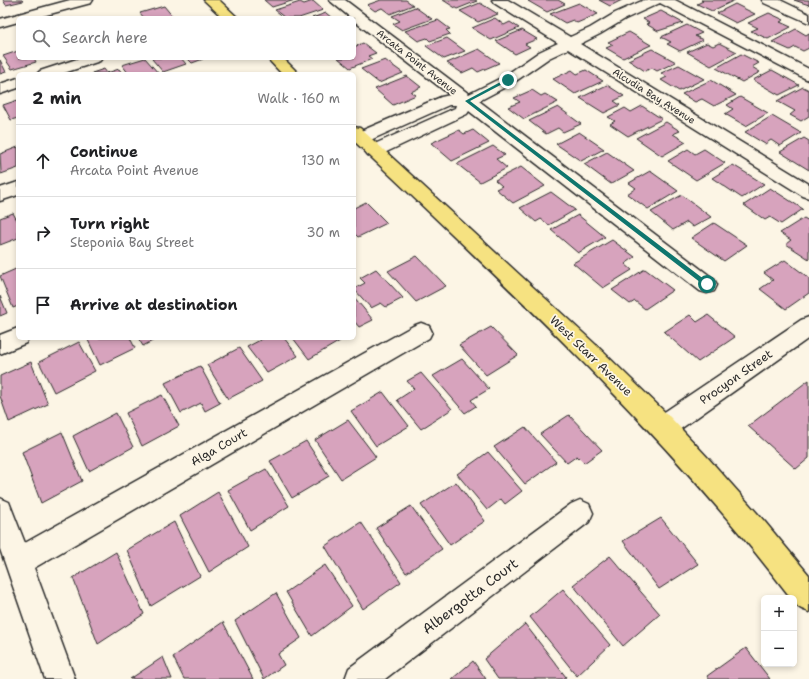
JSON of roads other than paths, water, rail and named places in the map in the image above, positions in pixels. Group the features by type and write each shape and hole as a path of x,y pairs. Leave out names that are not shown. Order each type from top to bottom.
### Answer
{"main road":[{"path":"211,0 229,16"},
{"path":"276,60 289,72"},
{"name":"West Starr Avenue","path":"363,141 579,343 663,427 753,529 809,598"}],"street":[{"path":"26,16 86,0"},
{"name":"Arcata Point Avenue","path":"336,0 707,284"},
{"name":"Alcudia Bay Avenue","path":"499,0 809,192"},
{"path":"363,141 414,114 447,100 467,101 508,80 544,55 595,31 620,16 655,0"},
{"path":"664,0 809,75"},
{"path":"769,0 809,19"},
{"path":"0,23 16,19"},
{"path":"51,72 89,60"},
{"path":"0,89 16,84"},
{"path":"363,141 429,127 461,111 467,101"},
{"path":"414,114 429,127"},
{"path":"0,195 16,189"},
{"name":"Procyon Street","path":"663,427 809,326"},
{"name":"Alga Court","path":"18,562 421,332"},
{"path":"0,345 16,338"},
{"path":"0,511 60,679"},
{"name":"Albergotta Court","path":"360,679 580,513"}]}
